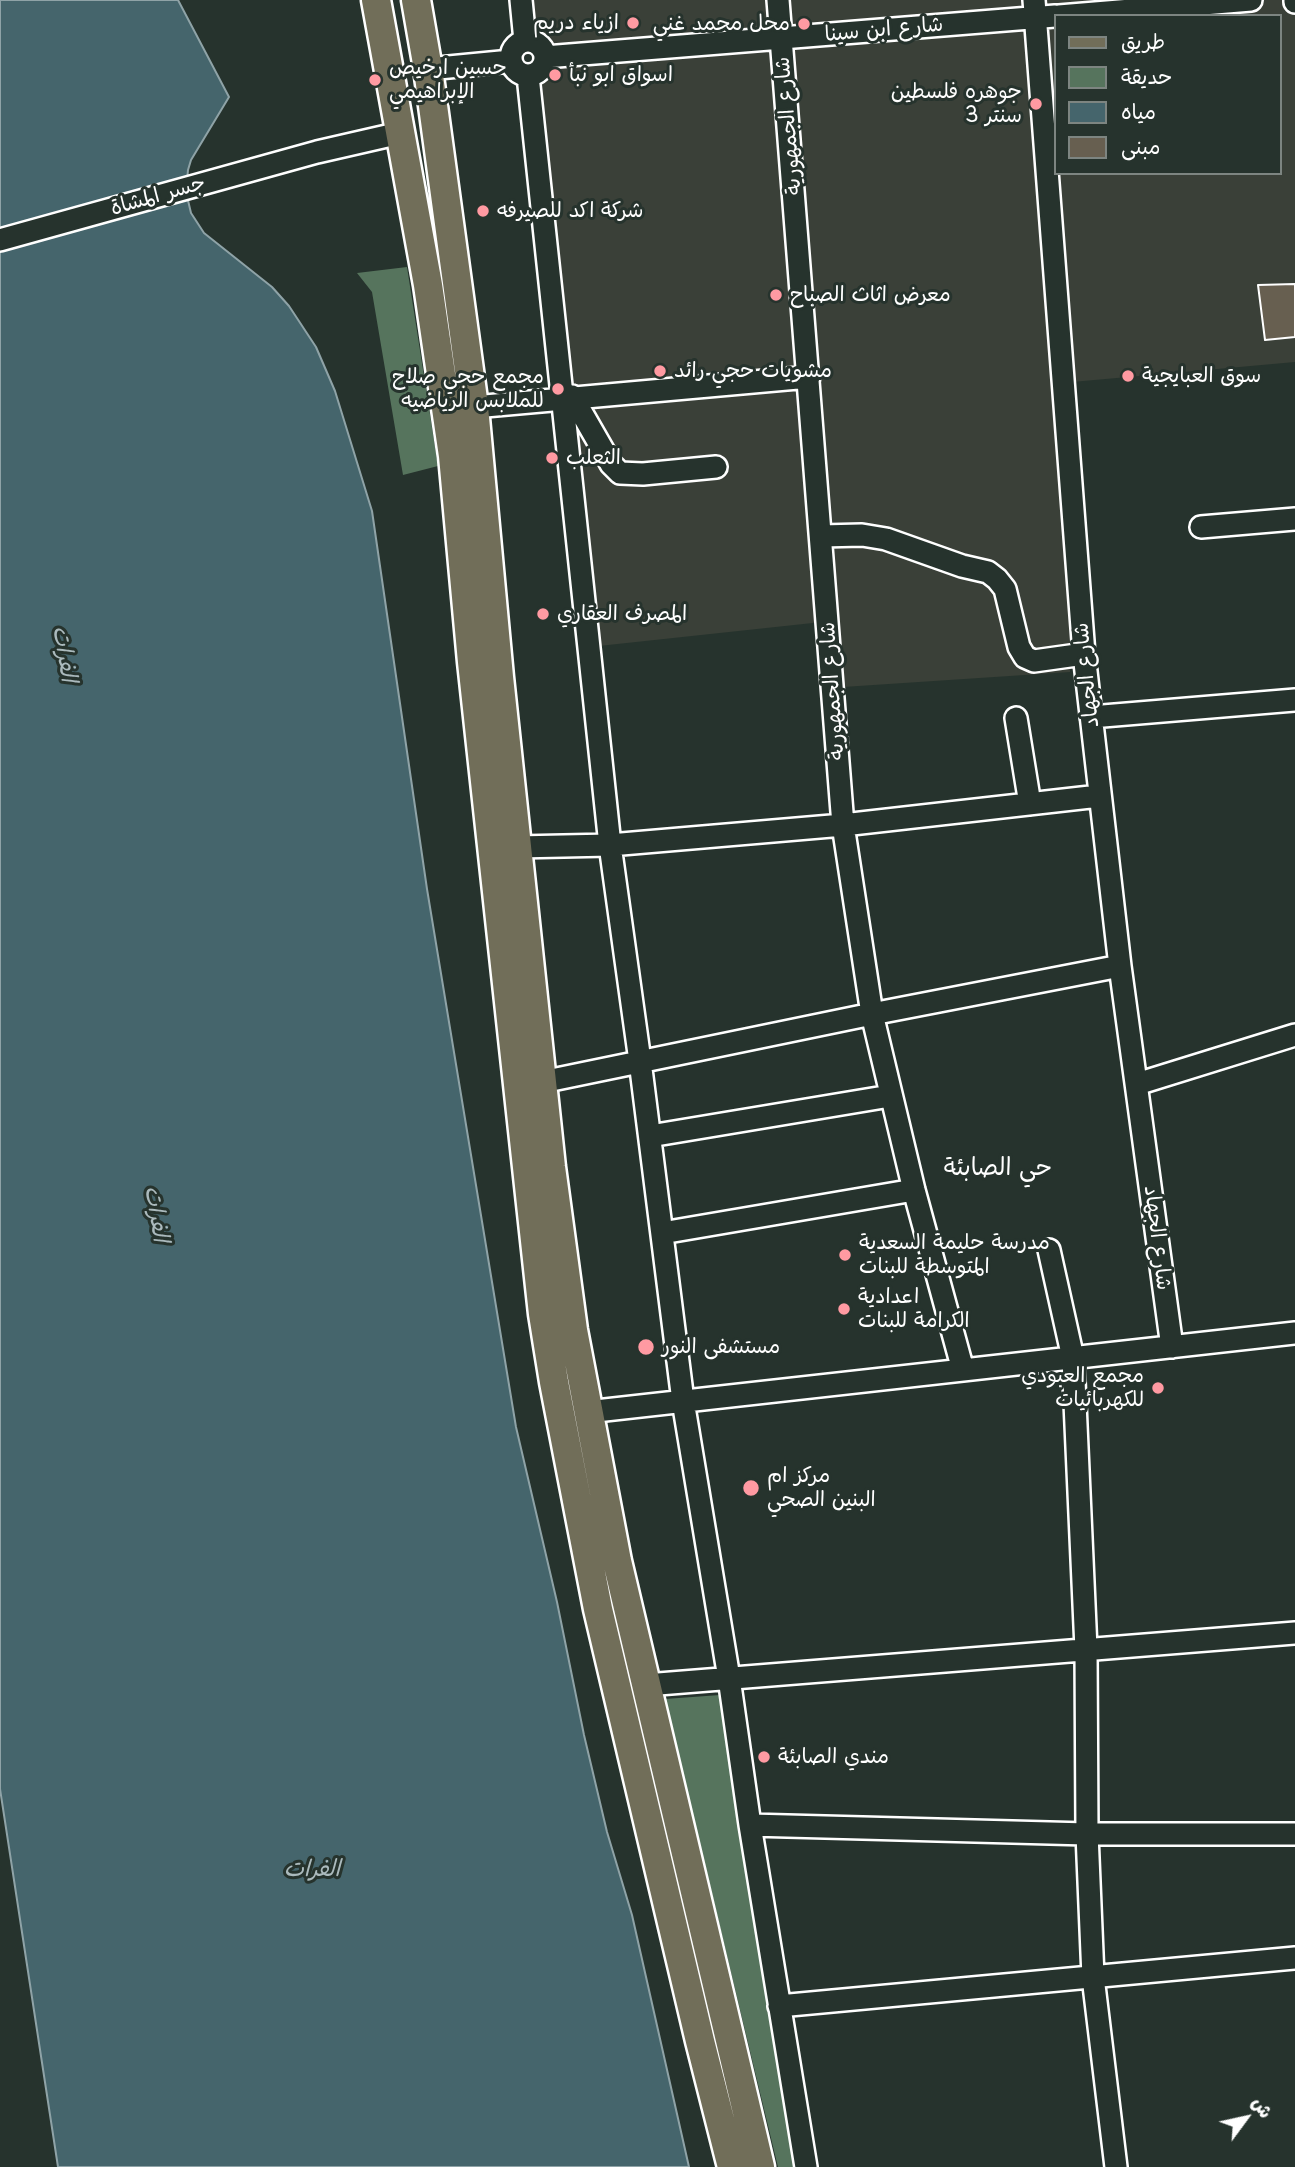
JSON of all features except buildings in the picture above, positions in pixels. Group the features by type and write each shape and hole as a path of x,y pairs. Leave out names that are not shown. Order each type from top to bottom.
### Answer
{"main road":[{"path":"376,0 428,285 453,456 472,662 516,958 542,1082 561,1249 587,1412 617,1561 760,2167"},
{"path":"416,0 428,69 474,407 517,847 516,958 543,1314 566,1450 617,1689 699,2041 732,2167"}],"street":[{"path":"521,0 525,41"},
{"name":"شارع الجمهورية","path":"778,0 843,825 872,1014 890,1096 963,1370"},
{"name":"شارع ابن سينا","path":"545,57 782,38 1046,12 1251,0"},
{"name":"شارع الجهاد","path":"1046,12 1054,147"},
{"path":"525,41 531,41 541,47 545,57 543,68 528,76 516,71 511,61 516,46 525,41"},
{"path":"428,69 511,61"},
{"path":"528,76 568,397 610,845 683,1401 806,2167"},
{"name":"جسر المشاة","path":"0,240 317,152 400,133"},
{"name":"شارع الجهاد","path":"1056,175 1084,654 1120,966 1172,1347"},
{"path":"474,407 809,377"},
{"path":"568,397 611,464 620,472 643,474 716,467"},
{"path":"1201,527 1295,519"},
{"path":"821,536 862,535 886,539 962,566 988,572 998,579 1005,589 1019,647 1025,657 1034,661 1084,654"},
{"path":"1091,717 1295,700"},
{"path":"1016,718 1030,804"},
{"path":"517,847 610,845 843,825 1099,796"},
{"path":"542,1082 1120,966"},
{"path":"1137,1084 1295,1035"},
{"path":"650,1136 890,1096"},
{"path":"662,1233 914,1190"},
{"path":"1049,1251 1073,1358 1086,1649 1087,1834 1093,1977 1116,2167"},
{"path":"587,1412 1295,1333"},
{"path":"646,1685 1295,1633"},
{"path":"750,1825 1087,1834 1295,1834"},
{"path":"779,2006 1295,1958"}],"shaded area":[{"path":"527,0 1295,0 1295,362 1072,382 1070,672 828,688 822,622 580,648"}],"green space":[{"path":"407,267 438,466 403,475 372,292 357,273"},
{"path":"720,1695 796,2167 778,2167 665,1699"}],"water":[{"name":"الفرات","path":"0,0 178,0 229,97 191,160 186,192 191,213 204,233 272,287 289,306 316,347 335,391 372,511 427,889 516,1427 557,1602 584,1735 607,1832 632,1915 689,2167 58,2167 0,1789"}],"place":[{"name":"ازياء دريم","path":"633,23"},
{"name":"محل محمد غني","path":"804,24"},
{"name":"اسواق ابو نبأ","path":"555,75"},
{"name":"حسين ارخيص الإبراهيمي","path":"375,80"},
{"name":"جوهره فلسطين سنتر 3","path":"1036,104"},
{"name":"شركة اكد للصيرفه","path":"483,211"},
{"name":"معرض اثاث الصباح","path":"776,295"},
{"name":"مشويات حجي رائد","path":"660,371"},
{"name":"سوق العبايجية","path":"1128,376"},
{"name":"مجمع حجي صلاح للملابس الرياضيه","path":"558,389"},
{"name":"الثعلب","path":"552,458"},
{"name":"المصرف العقاري","path":"543,614"},
{"name":"مدرسة حليمة السعدية المتوسطة للبنات","path":"845,1255"},
{"name":"اعدادية الكرامة للبنات","path":"844,1309"},
{"name":"مستشفى النور","path":"646,1347"},
{"name":"مجمع العبودي للكهربائيات","path":"1158,1388"},
{"name":"مركز ام البنين الصحي","path":"751,1488"},
{"name":"مندي الصابئة","path":"764,1757"}],"district":[{"name":"حي الصابئة","path":"998,1168"}]}
